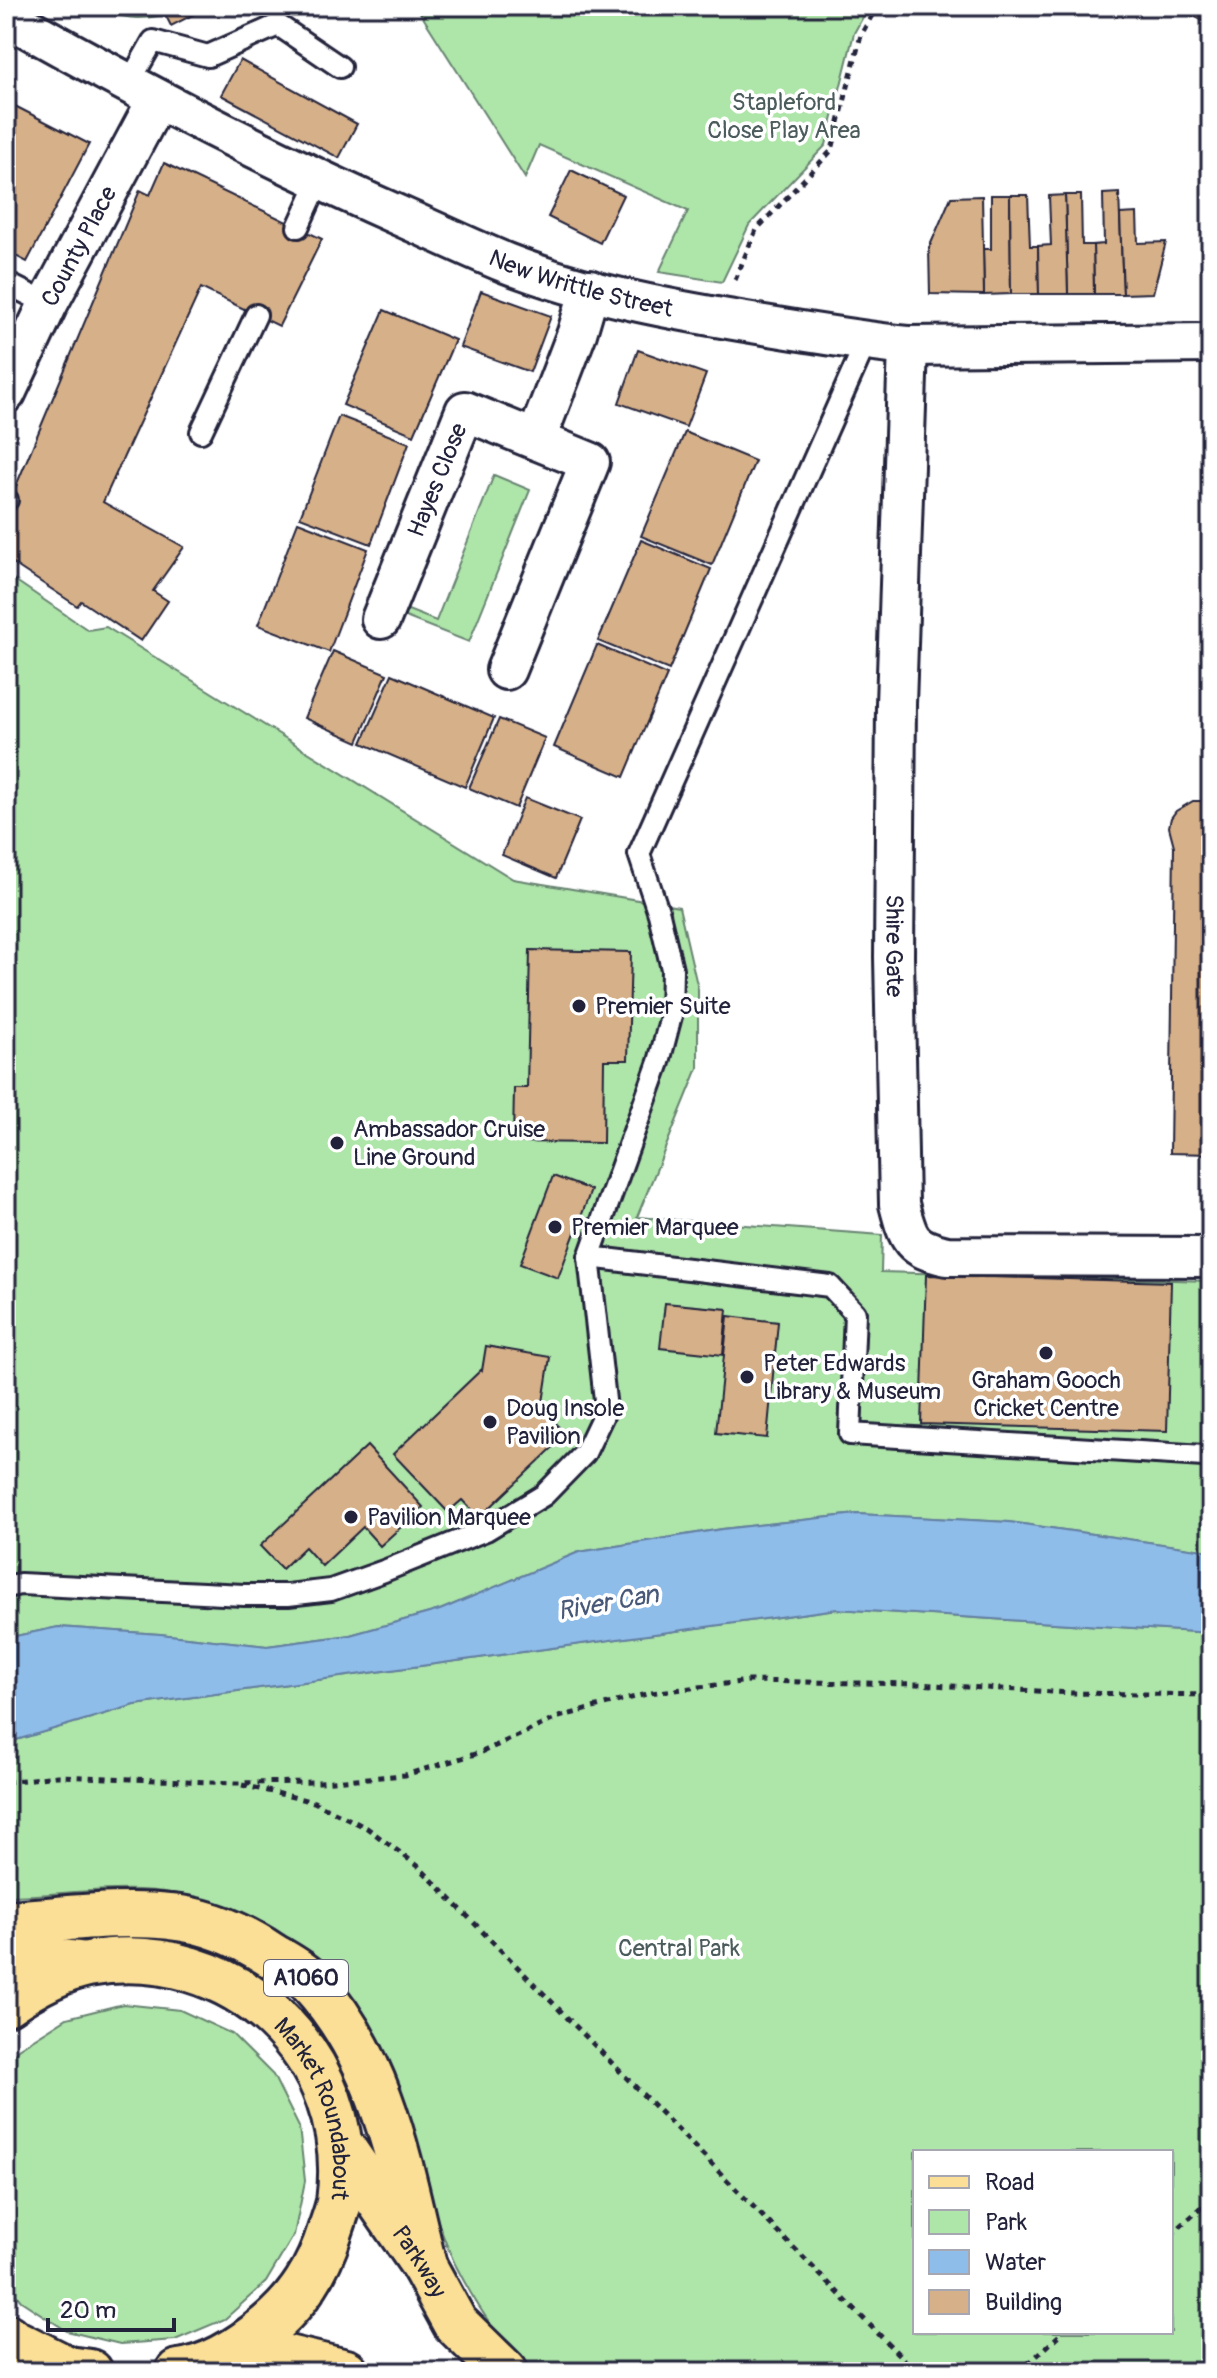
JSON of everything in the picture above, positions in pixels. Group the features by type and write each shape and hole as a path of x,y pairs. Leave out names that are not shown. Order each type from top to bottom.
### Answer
{"main road":[{"name":"A1060","path":"6,1923 110,1915 172,1917 220,1928 258,1946 309,1980 342,2020 372,2076 392,2135 424,2266"},
{"name":"A1060","path":"6,1955 85,1964"},
{"name":"Market Roundabout","path":"6,2003 36,1983 85,1964 138,1959 197,1970 250,1996 294,2036 325,2086 340,2144 339,2204 321,2260 288,2310 241,2347 184,2372"},
{"name":"Parkway","path":"340,2144 424,2266 455,2323 505,2372"},
{"path":"6,2336 68,2369 90,2372"},
{"path":"241,2347 346,2372"}],"street":[{"name":"New Writtle Street","path":"6,16 143,93 319,181 507,263 590,289 718,318 908,346 1211,343"},
{"name":"County Place","path":"6,393 143,93"},
{"path":"536,440 577,333 590,289"},
{"name":"Shire Gate","path":"908,346 896,704 894,957 899,1204 906,1232 923,1251 947,1256 1211,1257"},
{"name":"Hayes Close","path":"381,619 465,411 590,462 506,670"}],"lane":[{"path":"143,93 153,41 208,56 278,25 340,67"},
{"path":"298,227 319,181"},
{"path":"6,283 48,304"},
{"path":"201,432 256,315"},
{"path":"6,1587 20,1584 244,1595 288,1595 331,1590 486,1530 544,1495 585,1453 606,1409 589,1257 659,1062 671,1016 672,969 659,914 639,854 866,342"},
{"path":"589,1257 830,1286 855,1313 850,1434 1204,1456"}],"path":[{"path":"718,318 756,230 832,150 861,35 877,6"},
{"path":"6,1782 57,1776 234,1783 319,1782 405,1775 482,1752 559,1717 650,1693 749,1681 1211,1695"},
{"path":"234,1783 314,1802 367,1828 418,1866 916,2372"},
{"path":"1173,2233 1211,2199"},
{"path":"1019,2372 1061,2334"}],"green space":[{"path":"101,6 159,6 163,15 130,18"},
{"name":"Stapleford Close Play Area","path":"422,6 869,6 854,33 826,145 749,225 722,282 659,272 688,211 539,145 525,178 419,11"},
{"path":"494,475 530,490 469,642 400,615 403,608 436,621"},
{"name":"Ambassador Cruise Line Ground","path":"6,574 88,630 106,627 513,879 679,907 698,989 698,1068 637,1217 882,1235 881,1272 1211,1281 1211,1551 1009,1522 857,1514 722,1529 579,1552 440,1610 350,1635 267,1646 59,1627 6,1638"},
{"name":"Central Park","path":"837,1609 1211,1633 1211,2372 538,2372 521,2363 505,2347 455,2264 438,2220 392,2071 365,2016 348,1991 318,1961 272,1929 221,1905 194,1897 139,1890 6,1896 6,1743 135,1705"},
{"path":"123,2004 180,2010 232,2034 273,2075 299,2127 305,2181 294,2235 266,2282 225,2319 175,2340 120,2344 67,2331 21,2301 6,2283 6,2065 18,2049 67,2018"}],"water":[{"name":"River Can","path":"857,1514 1009,1522 1211,1551 1211,1633 837,1609 135,1705 6,1743 6,1638 58,1627 267,1646 350,1635 440,1610 579,1552 722,1529"}],"building":[{"path":"161,6 210,6 171,26"},
{"path":"1175,6 1211,6 1211,25"},
{"path":"240,60 357,124 339,158 221,95"},
{"path":"13,105 89,144 27,262 6,251 6,118"},
{"path":"164,163 322,239 279,326 201,288 103,502 184,547 153,591 168,601 141,641 81,601 77,606 6,559 6,501 16,486 140,190 150,195"},
{"path":"571,170 623,195 600,243 548,217"},
{"path":"1119,193 1123,294 1094,294 1093,245 1104,244 1103,194"},
{"path":"991,195 1010,195 1011,294 984,295 983,249 991,249"},
{"path":"1010,195 1028,195 1030,246 1038,246 1039,294 1011,294"},
{"path":"1065,195 1081,195 1082,245 1093,245 1094,294 1068,294"},
{"path":"1065,195 1068,294 1039,294 1038,246 1051,245 1049,196"},
{"path":"982,196 984,295 930,294 929,248 951,197"},
{"path":"1137,213 1138,243 1166,242 1153,293 1123,294 1120,214"},
{"path":"481,291 551,316 530,372 460,347"},
{"path":"384,310 455,340 414,435 343,405"},
{"path":"638,350 706,374 686,427 619,403"},
{"path":"339,416 409,443 371,544 300,517"},
{"path":"685,432 755,461 712,565 641,536"},
{"path":"298,522 368,549 329,652 258,625"},
{"path":"641,540 711,569 669,670 598,641"},
{"path":"597,645 667,675 624,777 554,747"},
{"path":"333,651 387,674 358,742 304,718"},
{"path":"392,674 494,718 465,787 362,743"},
{"path":"499,719 545,738 516,808 469,788"},
{"path":"525,798 580,820 556,878 502,855"},
{"path":"1193,801 1211,804 1211,1154 1170,1153 1174,846 1169,827 1176,811"},
{"name":"Premier Suite","path":"530,950 631,952 628,1060 604,1060 603,1143 513,1142 514,1088 527,1088"},
{"name":"Premier Marquee","path":"553,1176 591,1190 558,1278 520,1264"},
{"name":"Graham Gooch Cricket Centre","path":"926,1275 1171,1282 1167,1431 921,1424"},
{"path":"665,1303 727,1309 723,1355 660,1348"},
{"name":"Peter Edwards Library & Museum","path":"728,1316 778,1322 767,1438 716,1433"},
{"name":"Doug Insole Pavilion","path":"486,1346 550,1357 542,1409 566,1435 479,1518 462,1500 448,1512 393,1454 482,1371"},
{"name":"Pavilion Marquee","path":"367,1446 423,1507 380,1546 363,1527 322,1566 305,1547 282,1569 260,1546"}],"place":[{"name":"Premier Suite","path":"579,1006"},
{"name":"Ambassador Cruise Line Ground","path":"337,1143"},
{"name":"Premier Marquee","path":"555,1227"},
{"name":"Graham Gooch Cricket Centre","path":"1046,1353"},
{"name":"Peter Edwards Library & Museum","path":"747,1377"},
{"name":"Doug Insole Pavilion","path":"490,1422"},
{"name":"Pavilion Marquee","path":"351,1517"}]}
